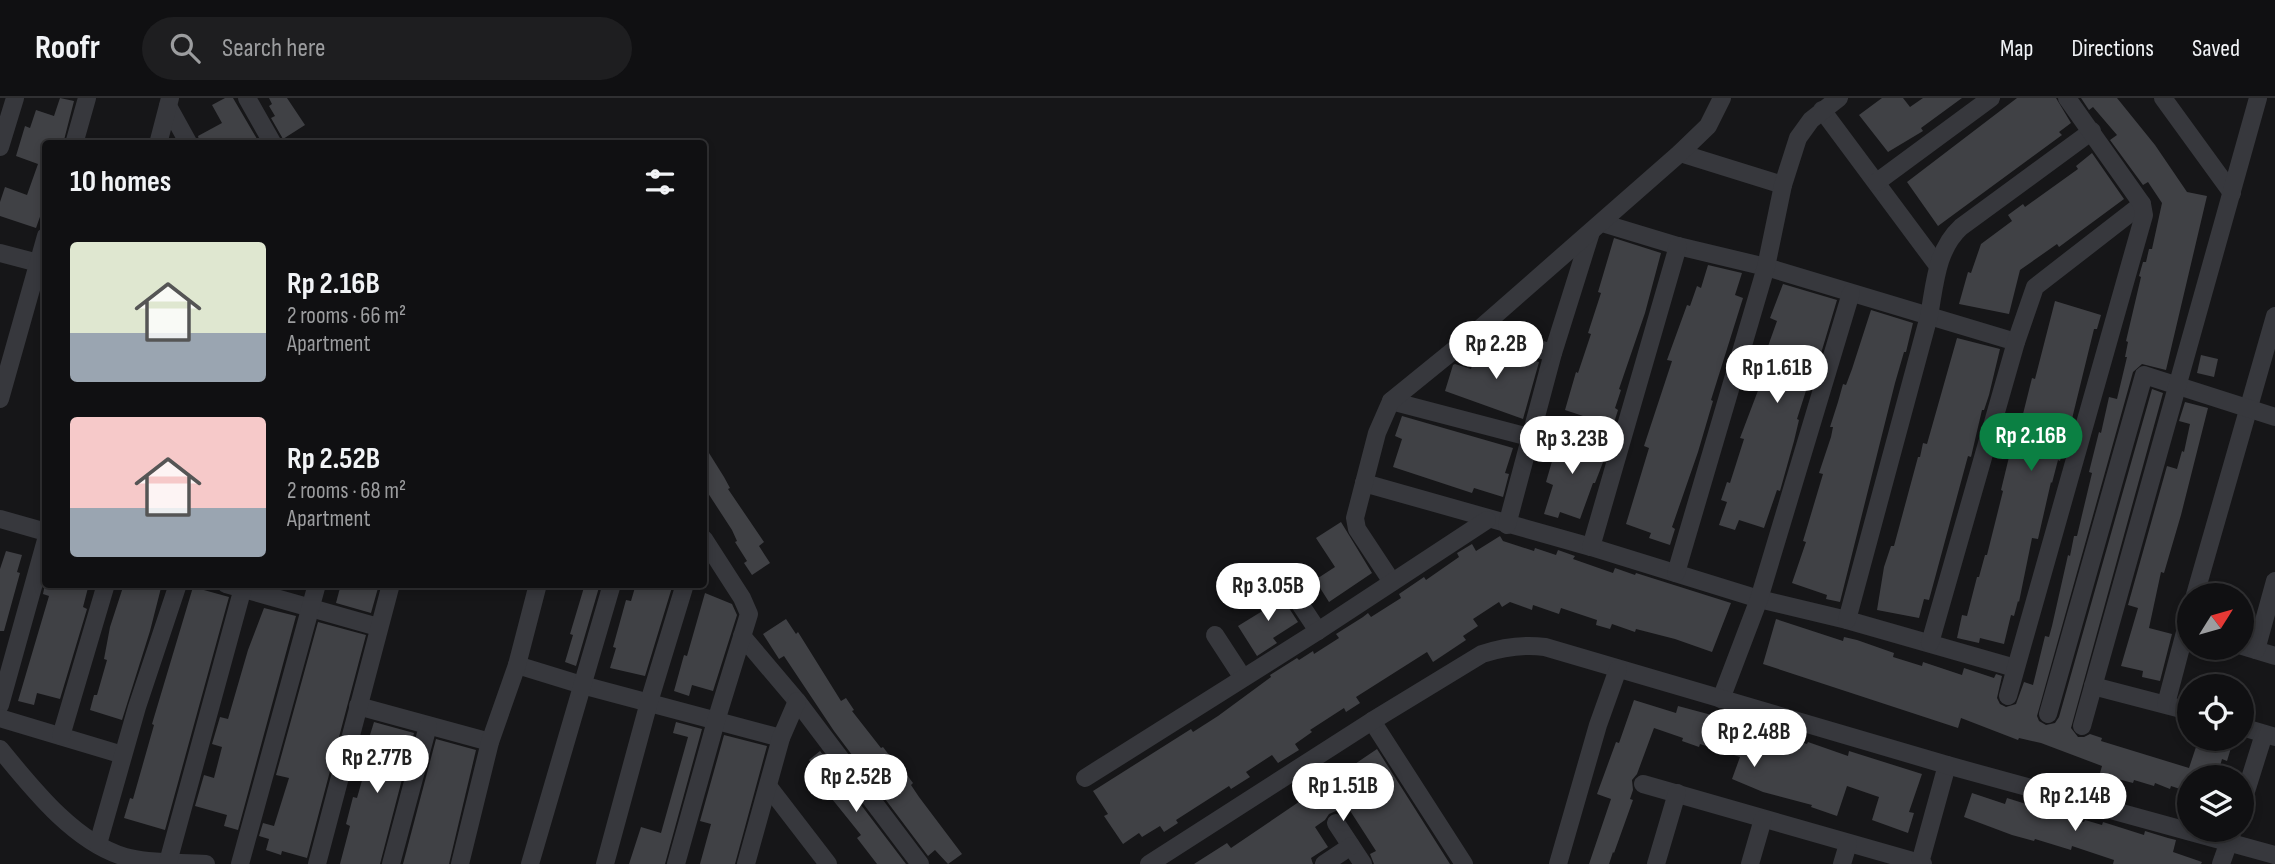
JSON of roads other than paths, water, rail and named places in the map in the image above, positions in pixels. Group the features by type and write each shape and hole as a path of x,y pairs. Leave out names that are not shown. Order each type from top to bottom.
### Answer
{"street":[{"path":"0,147 15,98"},
{"path":"75,140 88,98"},
{"path":"247,98 271,140"},
{"path":"1392,582 1355,522 1377,433 1391,401 1476,332 1680,153 1708,127 1723,98"},
{"path":"1676,573 1766,267 1783,185 1798,138 1811,120 1839,98"},
{"path":"1877,181 1991,98"},
{"path":"2008,696 2144,215 2141,204 2067,98"},
{"path":"2163,98 2232,193"},
{"path":"2082,726 2258,98"},
{"path":"159,140 169,102"},
{"path":"169,102 187,140"},
{"path":"1822,110 1938,266"},
{"path":"1847,620 1929,316 1938,266 1949,240 1961,227 2092,131"},
{"path":"1680,153 1783,185"},
{"path":"1930,643 2016,342 2035,287 2141,204"},
{"path":"1597,227 1766,267 2016,342"},
{"path":"1507,524 1553,353 1597,227"},
{"path":"1591,547 1678,246"},
{"path":"0,253 41,264 0,399"},
{"path":"1721,699 1759,599 1851,293"},
{"path":"2198,583 2275,316"},
{"path":"1476,332 1553,353"},
{"path":"2048,714 2144,375 2275,417"},
{"path":"1391,401 1529,437"},
{"path":"1364,483 1487,520 1591,547 1759,599 1847,620 2015,668"},
{"path":"0,519 42,531"},
{"path":"1085,778 1318,631 1487,520"},
{"path":"676,864 749,611 707,544"},
{"path":"0,705 42,554"},
{"path":"2254,635 2275,580"},
{"path":"1284,581 1318,631"},
{"path":"61,736 105,588"},
{"path":"98,844 122,755 177,588"},
{"path":"168,862 237,588"},
{"path":"245,588 378,626"},
{"path":"240,864 316,588"},
{"path":"317,864 390,588"},
{"path":"460,864 490,742 517,665 534,588"},
{"path":"530,864 611,588"},
{"path":"605,864 649,702 684,588"},
{"path":"1215,635 1243,678"},
{"path":"742,636 797,701 920,864"},
{"path":"1149,864 1482,654 1529,645 1545,647 1947,765 2177,822"},
{"path":"2254,650 2275,656"},
{"path":"2166,704 2178,660"},
{"path":"517,665 781,738"},
{"path":"1558,864 1598,725 1618,669"},
{"path":"2093,686 2177,707"},
{"path":"746,864 781,738 797,701"},
{"path":"358,706 490,742"},
{"path":"0,718 122,755"},
{"path":"1372,721 1464,864"},
{"path":"391,864 428,726"},
{"path":"2254,774 2270,735"},
{"path":"0,749 51,810 98,844 127,858 206,864"},
{"path":"1643,784 1921,864 1947,765"},
{"path":"768,786 828,864"},
{"path":"1656,864 1677,793"},
{"path":"1750,864 1763,819"},
{"path":"1336,823 1363,864"},
{"path":"2221,864 2229,842"},
{"path":"2245,842 2275,855"},
{"path":"1842,864 1848,844"},
{"path":"1324,864 1351,846"}]}
